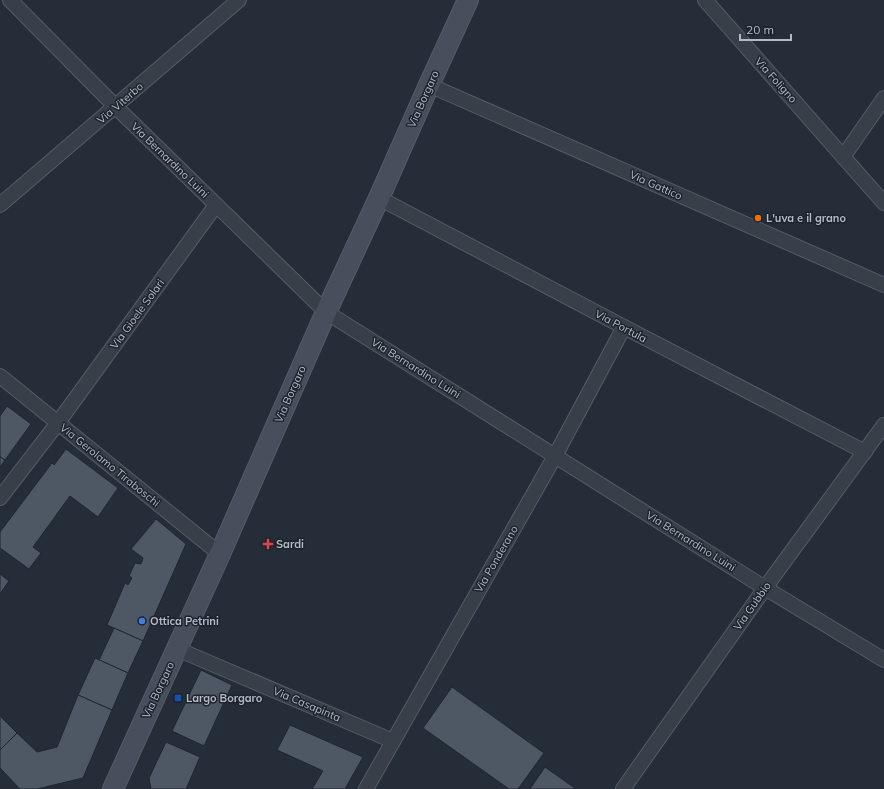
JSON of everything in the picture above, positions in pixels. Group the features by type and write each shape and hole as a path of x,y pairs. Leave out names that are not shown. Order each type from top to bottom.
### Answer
{"street":[{"name":"Via Bernardino Luini","path":"10,0 115,106 326,312 765,588 884,660"},
{"name":"Via Viterbo","path":"0,205 239,0"},
{"name":"Via Borgaro","path":"113,789 220,554 326,312 468,0"},
{"name":"Via Foligno","path":"708,1 884,203"},
{"name":"Via Gattico","path":"429,85 884,285"},
{"path":"843,157 884,98"},
{"name":"Via Portula","path":"379,198 865,452"},
{"name":"Via Gioele Solari","path":"0,498 57,424 216,205"},
{"name":"Via Ponderano","path":"366,789 555,456 624,327"},
{"name":"Via Gerolamo Tiraboschi","path":"0,376 57,424 220,554"},
{"name":"Via Gubbio","path":"623,789 765,588 884,425"},
{"name":"Via Casapinta","path":"177,648 393,741"}],"building":[{"path":"7,406 31,424 5,460 0,457 0,416"},
{"path":"66,449 118,488 98,517 70,496 33,547 41,553 29,569 0,548 0,532 52,463 54,465"},
{"path":"0,457 5,460 0,467"},
{"path":"156,519 186,544 143,641 107,625 125,583 128,585 132,578 129,576 135,563 141,564 143,558 131,549"},
{"path":"0,574 9,581 0,594"},
{"path":"114,628 143,641 128,673 99,660"},
{"path":"95,658 128,673 112,710 78,695"},
{"path":"201,670 232,685 204,746 172,731"},
{"path":"452,687 544,753 518,789 509,789 423,728"},
{"path":"78,695 112,710 83,778 37,789 20,789 0,768 0,750 17,733 37,752 57,747"},
{"path":"0,716 17,733 0,750"},
{"path":"290,725 363,757 345,789 312,789 323,771 277,750"},
{"path":"166,742 200,757 186,789 151,789 149,778"},
{"path":"545,767 576,789 530,789"}],"place":[{"name":"L'uva e il grano","path":"758,218"},
{"name":"Sardi","path":"268,544"},
{"name":"Ottica Petrini","path":"142,621"},
{"name":"Largo Borgaro","path":"178,698"}]}
